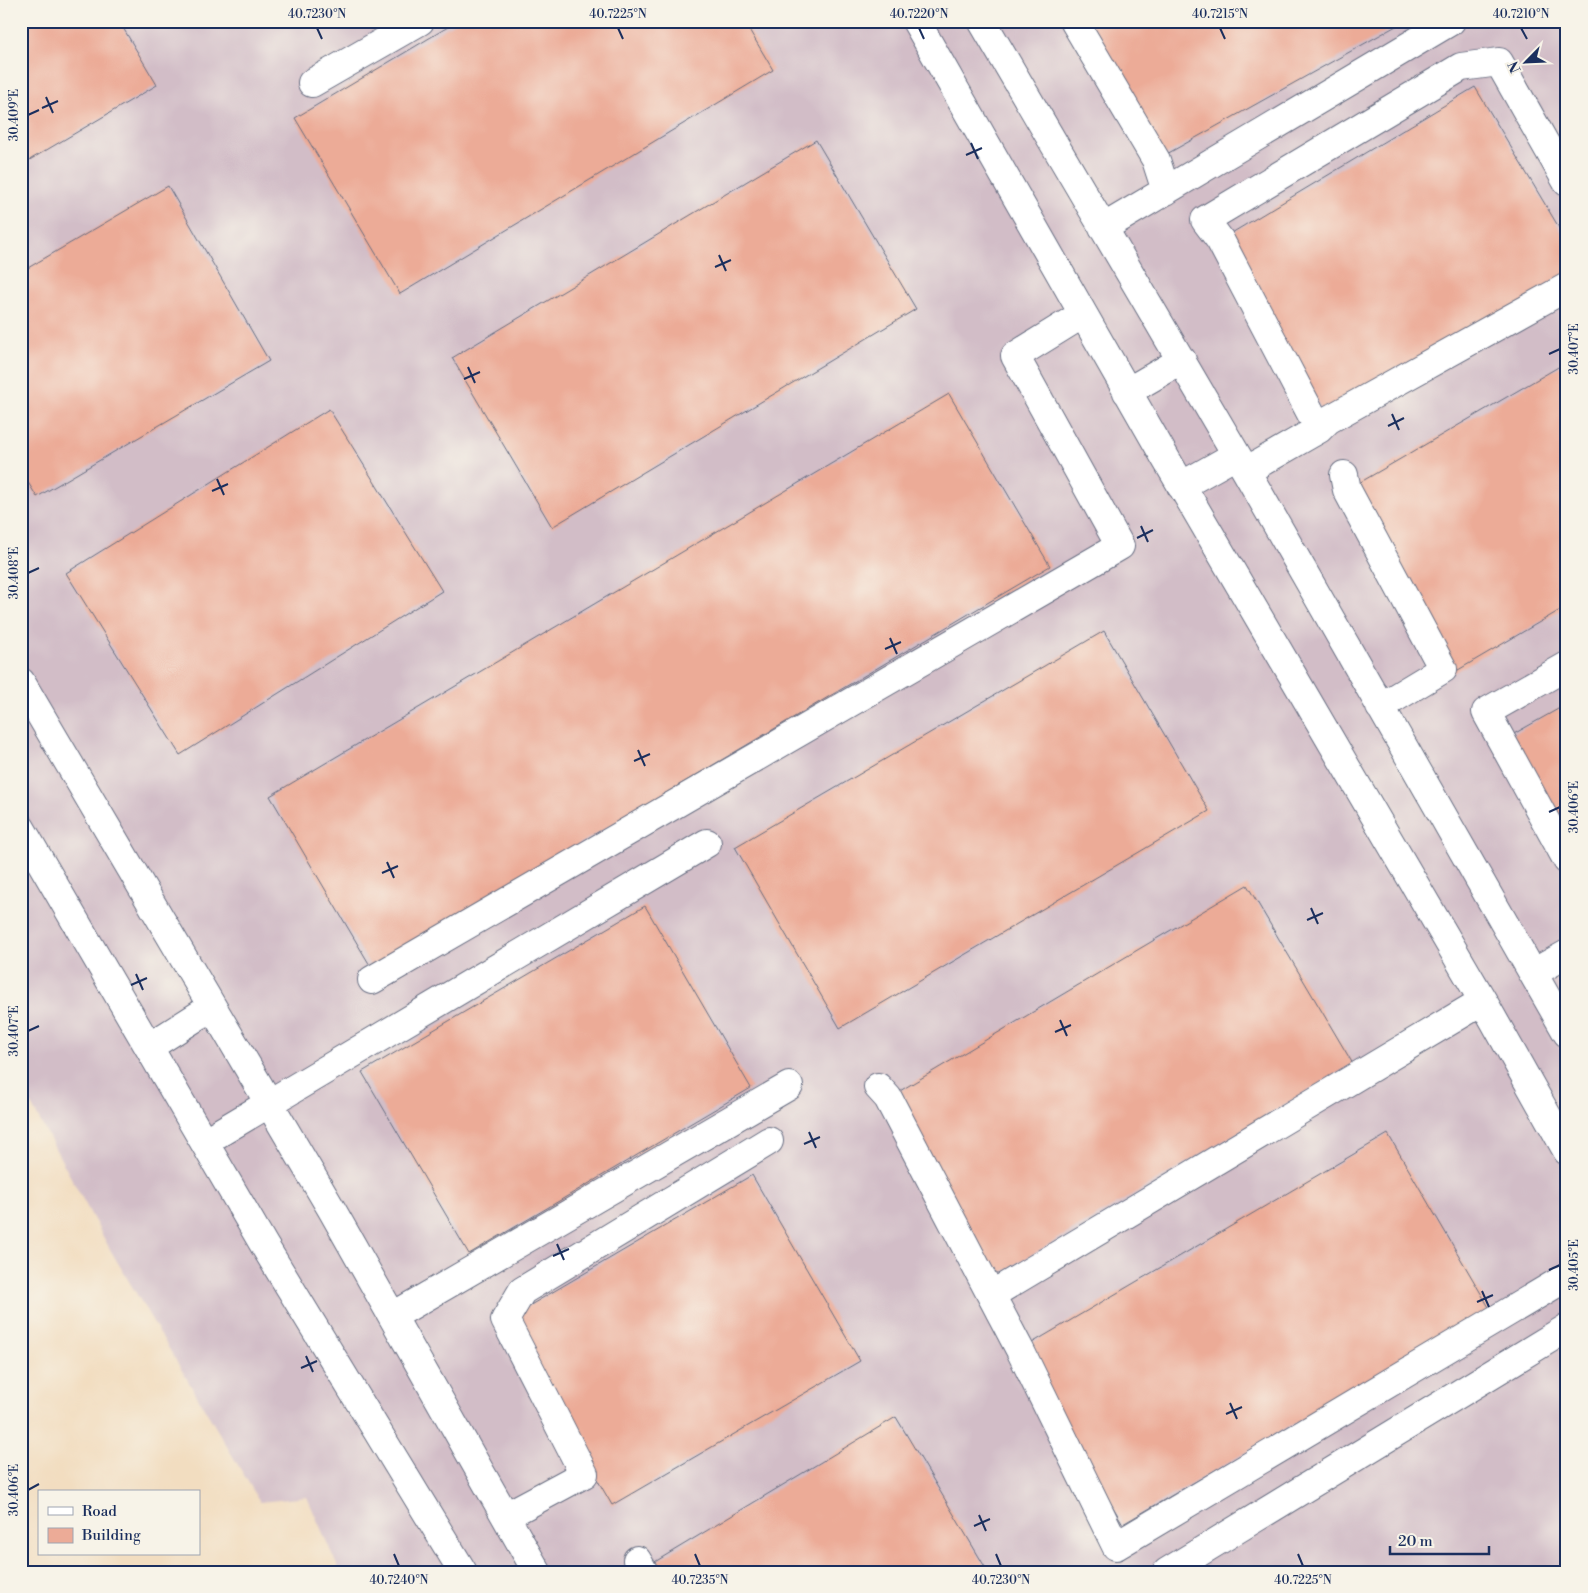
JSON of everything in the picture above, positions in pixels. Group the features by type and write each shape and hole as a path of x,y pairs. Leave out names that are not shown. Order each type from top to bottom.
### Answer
{"street":[{"path":"312,83 420,21"},
{"path":"916,21 1181,486 1483,1001 1567,1151"},
{"path":"982,21 1182,360 1567,1033"},
{"path":"1074,21 1156,160 1166,191"},
{"path":"1103,228 1451,21"},
{"path":"1320,429 1220,240 1205,220 1461,67 1499,62 1567,182"},
{"path":"1181,486 1320,429 1328,420 1567,287"},
{"path":"372,980 1120,546 1015,356 1083,314"},
{"path":"1127,392 1182,360"},
{"path":"1344,476 1347,490 1443,670 1380,707"},
{"path":"1567,666 1486,712 1567,860"},
{"path":"21,682 393,1316 537,1572"},
{"path":"21,828 204,1142 463,1572"},
{"path":"204,1142 268,1102 707,843"},
{"path":"1533,973 1567,954"},
{"path":"992,1296 1483,1001"},
{"path":"149,1047 212,1007"},
{"path":"393,1316 789,1086"},
{"path":"878,1087 888,1098 992,1296 1116,1546 1567,1277"},
{"path":"506,1516 584,1474 505,1320 522,1291 769,1141"},
{"path":"1167,1572 1567,1328"}],"shaded area":[{"path":"21,21 1567,21 1567,1572 340,1572 307,1497 260,1502 111,1251 21,1086"}],"building":[{"path":"21,21 119,21 157,85 21,165"},
{"path":"458,21 744,21 773,70 400,294 295,118"},
{"path":"1078,21 1405,21 1156,160"},
{"path":"1475,87 1567,241 1567,277 1328,420 1220,240"},
{"path":"816,140 916,309 552,527 452,358"},
{"path":"168,186 269,361 37,497 21,471 21,272"},
{"path":"1567,362 1567,606 1453,673 1347,490"},
{"path":"949,394 1050,566 371,967 270,796"},
{"path":"329,409 442,591 180,755 66,573"},
{"path":"1104,631 1209,811 840,1028 735,847"},
{"path":"1567,704 1567,852 1503,740"},
{"path":"1247,885 1353,1064 994,1277 888,1098"},
{"path":"645,906 751,1088 469,1254 362,1072"},
{"path":"1388,1134 1490,1309 1123,1524 1020,1350"},
{"path":"752,1175 860,1361 612,1505 505,1320"},
{"path":"896,1417 988,1572 651,1572 648,1566"}]}
